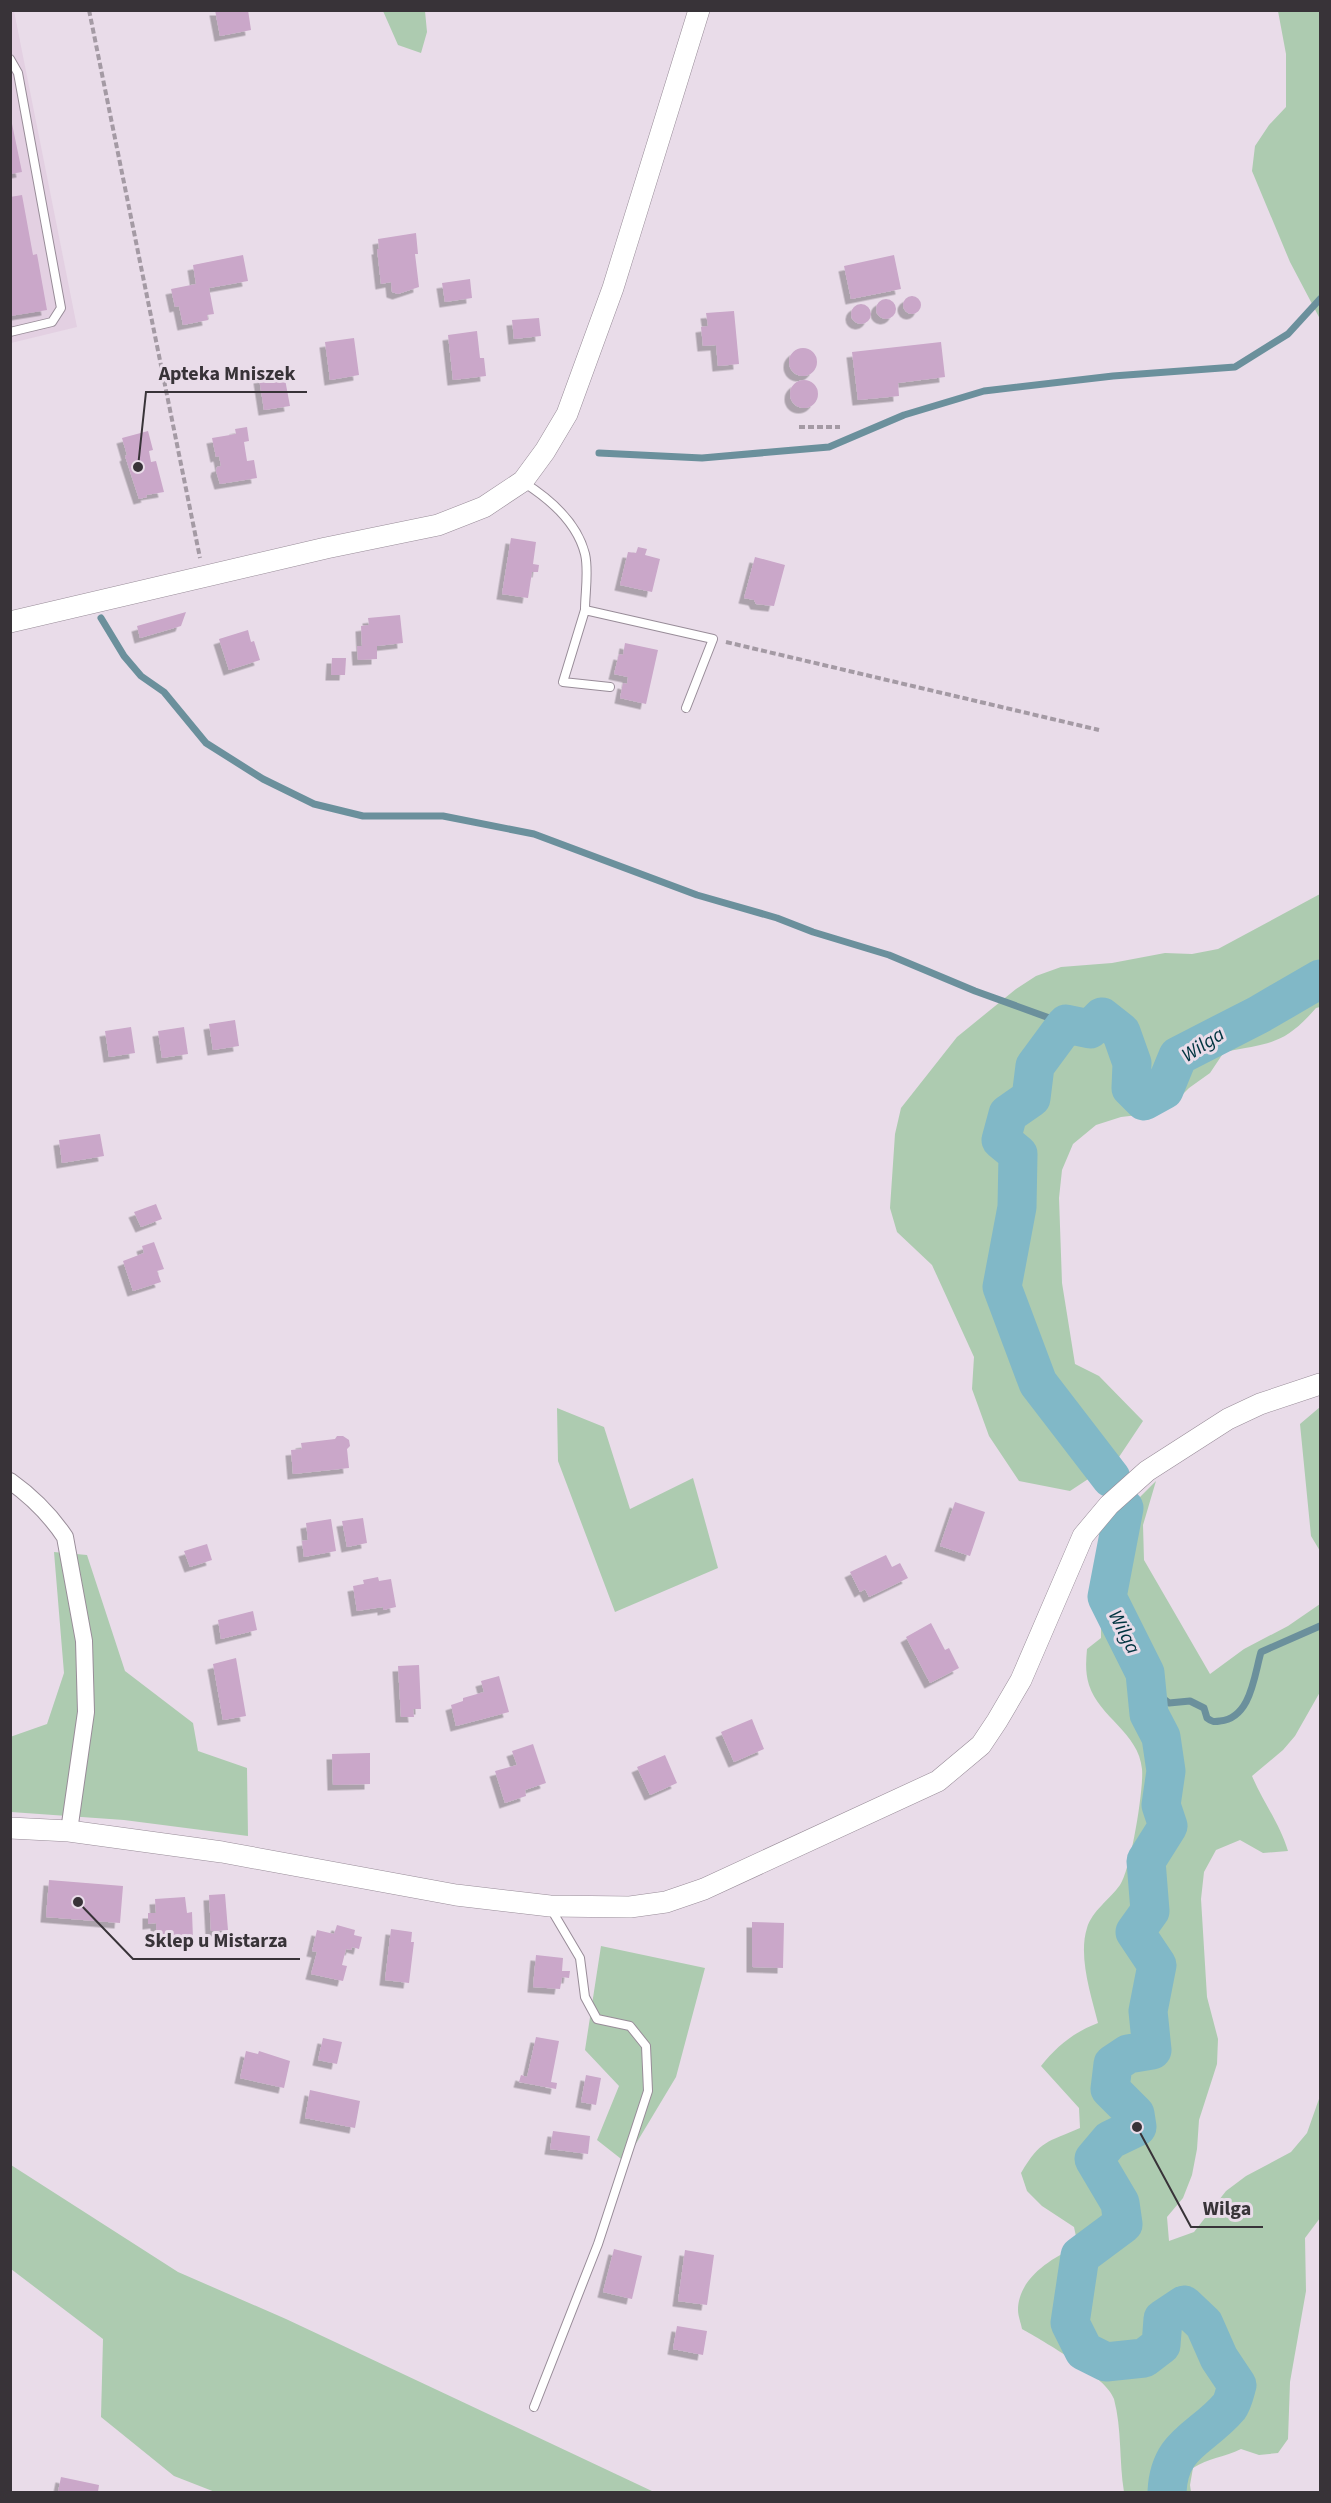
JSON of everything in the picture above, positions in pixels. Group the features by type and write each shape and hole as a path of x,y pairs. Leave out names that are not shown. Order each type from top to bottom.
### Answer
{"street":[{"path":"10,622 204,576 438,525 484,507 522,481 545,451 567,414 613,288 699,10"},
{"path":"10,1828 69,1831 222,1852 456,1895 550,1906 610,1908 666,1902 704,1889 938,1781 981,1745 997,1721 1021,1680 1083,1536 1109,1505 1147,1471 1228,1419 1260,1404 1320,1384"},
{"path":"10,1481 50,1518 65,1538 84,1641 86,1712 69,1831"}],"lane":[{"path":"10,59 18,73 61,308 52,322 10,332"},
{"path":"522,481 541,493 559,509 574,529 585,556 585,610 563,682 610,687"},
{"path":"585,610 713,639 686,708"},
{"path":"534,2407 598,2244 648,2091 646,2046 630,2026 597,2019 585,1997 580,1958 550,1906"}],"path":[{"path":"88,10 204,576"},
{"path":"799,427 840,427"},
{"path":"713,639 1099,730"}],"shaded area":[{"path":"10,11 14,11 77,327 11,343"}],"green space":[{"path":"383,11 425,11 427,32 421,53 398,45"},
{"path":"1278,11 1320,11 1320,319 1290,262 1252,171 1255,146 1269,125 1286,107 1286,54"},
{"path":"1320,894 1320,1007 1285,1036 1265,1044 1224,1052 1210,1073 1189,1088 1171,1106 1147,1114 1121,1117 1096,1125 1073,1144 1062,1170 1059,1198 1062,1283 1075,1364 1099,1376 1143,1421 1117,1460 1070,1491 1019,1481 989,1436 972,1389 974,1357 932,1265 897,1232 890,1208 895,1134 901,1108 957,1037 1016,989 1036,976 1061,967 1112,963 1165,953 1192,954 1218,949"},
{"path":"1320,1407 1320,1551 1311,1536 1300,1424"},
{"path":"557,1408 604,1427 630,1509 693,1478 718,1568 615,1612 558,1461"},
{"path":"1156,1481 1143,1525 1144,1560 1210,1674 1244,1649 1288,1626 1320,1604 1320,1692 1295,1736 1283,1750 1252,1776 1281,1832 1288,1851 1263,1853 1240,1840 1216,1850 1204,1872 1201,1899 1207,1997 1218,2039 1217,2064 1199,2120 1192,2175 1183,2198 1167,2217 1169,2241 1194,2232 1226,2191 1246,2176 1291,2152 1307,2133 1320,2096 1320,2218 1305,2238 1306,2291 1290,2382 1288,2439 1278,2453 1259,2455 1241,2449 1193,2468 1191,2492 1124,2492 1118,2422 1114,2399 1109,2390 1074,2361 1022,2329 1018,2315 1020,2299 1030,2279 1058,2256 1078,2246 1074,2227 1042,2206 1027,2191 1021,2173 1034,2154 1046,2143 1080,2128 1079,2108 1041,2066 1066,2040 1098,2023 1086,1976 1085,1939 1089,1922 1120,1885 1124,1876 1136,1828 1142,1779 1139,1756 1134,1745 1101,1707 1089,1685 1086,1667 1087,1649 1101,1638 1101,1619 1093,1602 1096,1564 1123,1514"},
{"path":"54,1552 87,1555 125,1671 193,1723 198,1751 247,1768 248,1836 124,1820 11,1812 10,1737 47,1724 64,1673"},
{"path":"601,1946 705,1968 676,2077 625,2162 597,2140 619,2086 585,2050"},
{"path":"11,2165 178,2272 286,2319 654,2492 215,2492 174,2476 101,2417 103,2339 11,2269"}],"building":[{"path":"215,10 248,10 251,30 220,36"},
{"path":"10,114 22,172 10,174"},
{"path":"22,195 33,255 37,254 47,310 10,316 10,197"},
{"path":"416,233 418,254 415,254 419,287 398,294 392,292 391,282 381,284 378,239"},
{"path":"243,255 248,281 209,288 214,314 207,315 208,320 183,325 179,306 175,307 171,289 196,284 193,265"},
{"path":"894,255 901,289 851,299 844,266"},
{"path":"470,279 472,298 445,302 442,283"},
{"path":"908,296 916,296 921,301 919,312 908,314 903,309 903,301"},
{"path":"886,299 893,302 896,309 893,316 886,319 879,316 876,309 879,302"},
{"path":"861,304 868,307 871,314 868,321 861,324 854,321 851,314 854,307"},
{"path":"734,311 739,364 718,366 716,345 703,346 701,327 708,326 706,313"},
{"path":"539,318 541,336 514,339 512,320"},
{"path":"477,331 480,358 484,358 486,376 453,380 448,335"},
{"path":"354,338 359,375 330,380 325,342"},
{"path":"941,342 945,377 898,383 899,396 858,400 852,352"},
{"path":"803,348 813,352 817,362 813,372 803,376 793,372 789,362 793,352"},
{"path":"284,374 290,406 264,410 259,378"},
{"path":"804,380 814,384 818,394 814,404 804,408 794,404 790,394 794,384"},
{"path":"247,427 249,441 244,442 247,461 254,460 257,478 220,484 216,471 217,467 221,466 219,456 216,457 212,438 236,434 235,429"},
{"path":"148,431 153,450 149,451 151,462 156,461 164,492 146,495 147,497 139,499 125,456 127,455 122,438"},
{"path":"511,538 536,542 533,564 539,565 538,572 532,572 528,598 502,594"},
{"path":"638,547 647,549 645,555 660,559 652,592 620,585 628,552 636,553"},
{"path":"755,557 785,565 774,606 756,604 754,600 744,598"},
{"path":"186,612 181,626 140,638 137,626"},
{"path":"400,615 403,643 377,646 377,659 358,660 357,646 362,646 361,626 369,625 368,618"},
{"path":"248,630 260,660 229,670 219,639"},
{"path":"625,643 658,650 646,704 620,698 623,683 627,684 628,677 614,674 619,654 623,655"},
{"path":"332,658 346,658 345,675 331,675"},
{"path":"235,1020 239,1046 213,1050 209,1024"},
{"path":"131,1027 135,1053 109,1057 105,1031"},
{"path":"184,1027 188,1054 162,1058 158,1031"},
{"path":"100,1134 104,1156 62,1163 59,1140"},
{"path":"156,1204 162,1219 141,1227 134,1212"},
{"path":"154,1242 164,1269 157,1271 161,1282 133,1291 123,1261 144,1253 142,1246"},
{"path":"337,1436 343,1436 349,1440 350,1446 347,1449 349,1468 293,1474 291,1450 302,1449 301,1443 335,1439"},
{"path":"955,1502 985,1512 970,1556 940,1546"},
{"path":"363,1518 367,1543 347,1547 342,1521"},
{"path":"331,1519 336,1551 304,1557 302,1541 308,1540 306,1523"},
{"path":"207,1544 212,1560 190,1567 184,1551"},
{"path":"886,1555 892,1567 900,1563 908,1578 869,1597 865,1589 860,1592 850,1572"},
{"path":"378,1577 379,1581 391,1579 396,1607 357,1611 353,1586 364,1584 363,1580"},
{"path":"253,1611 257,1630 221,1639 218,1620"},
{"path":"931,1623 945,1650 949,1648 959,1668 930,1683 906,1637"},
{"path":"236,1658 246,1716 223,1720 213,1664"},
{"path":"419,1665 421,1709 413,1709 414,1717 401,1717 398,1666"},
{"path":"499,1676 509,1712 456,1726 451,1705 463,1701 463,1698 484,1692 481,1681"},
{"path":"752,1719 764,1749 734,1762 721,1732"},
{"path":"533,1744 546,1783 525,1790 526,1796 505,1803 495,1771 517,1765 512,1751"},
{"path":"370,1753 370,1784 333,1785 332,1754"},
{"path":"665,1755 677,1783 650,1795 637,1767"},
{"path":"49,1880 123,1886 120,1923 46,1917"},
{"path":"225,1894 228,1930 211,1931 209,1895"},
{"path":"185,1897 187,1913 192,1912 193,1939 157,1941 156,1923 148,1924 148,1913 156,1913 155,1899"},
{"path":"752,1922 784,1923 783,1968 752,1967"},
{"path":"337,1925 355,1930 354,1935 362,1937 359,1949 352,1947 351,1950 346,1949 342,1965 347,1966 343,1981 311,1974 317,1952 312,1951 317,1930 334,1934"},
{"path":"391,1929 412,1932 411,1942 414,1942 409,1983 385,1980"},
{"path":"536,1955 563,1958 562,1971 570,1971 569,1978 562,1977 560,1989 533,1987"},
{"path":"536,2037 559,2041 551,2082 557,2083 556,2089 519,2082 521,2075 527,2077"},
{"path":"323,2038 342,2042 337,2064 318,2060"},
{"path":"246,2051 258,2054 259,2051 290,2061 284,2088 240,2078"},
{"path":"586,2075 601,2078 596,2105 581,2102"},
{"path":"310,2090 360,2101 355,2128 305,2118"},
{"path":"553,2131 590,2136 588,2154 550,2149"},
{"path":"614,2249 642,2256 632,2299 603,2292"},
{"path":"685,2250 714,2255 707,2305 678,2301"},
{"path":"677,2326 707,2331 703,2355 673,2349"},
{"path":"61,2477 99,2485 98,2492 58,2492"}],"waterway":[{"path":"599,453 702,458 829,447 904,415 984,391 1113,376 1235,367 1288,334 1320,299"},
{"path":"101,618 124,656 141,676 164,692 206,743 263,779 314,804 363,816 443,816 534,834 697,895 777,918 813,932 889,955 975,991 1066,1024"},
{"name":"Wilga","path":"1111,1478 1038,1383 1002,1287 1017,1207 1018,1154 1001,1140 1008,1114 1031,1098 1035,1066 1066,1024 1090,1029 1102,1017 1121,1032 1132,1063 1131,1088 1144,1101 1164,1090 1178,1056 1258,1015 1320,979"},
{"name":"Wilga","path":"1124,1508 1107,1597 1145,1673 1149,1714 1161,1737 1166,1771 1161,1805 1168,1826 1146,1861 1150,1911 1135,1932 1157,1965 1148,2011 1152,2050 1128,2054 1113,2064 1110,2089 1135,2114 1137,2127 1110,2140 1094,2159 1120,2203 1123,2224 1080,2256 1070,2323 1084,2351 1106,2362 1144,2358 1161,2345 1163,2319 1184,2305 1204,2324 1219,2358 1237,2385 1229,2407 1180,2452 1169,2476 1167,2492"},
{"path":"1147,1686 1169,1703 1190,1701 1204,1708 1207,1718 1212,1721 1230,1718 1245,1704 1250,1694 1261,1652 1320,1626"}],"place":[{"name":"Apteka Mniszek","path":"138,467"},
{"name":"Sklep u Mistarza","path":"78,1902"},
{"name":"Wilga","path":"1137,2127"}]}
